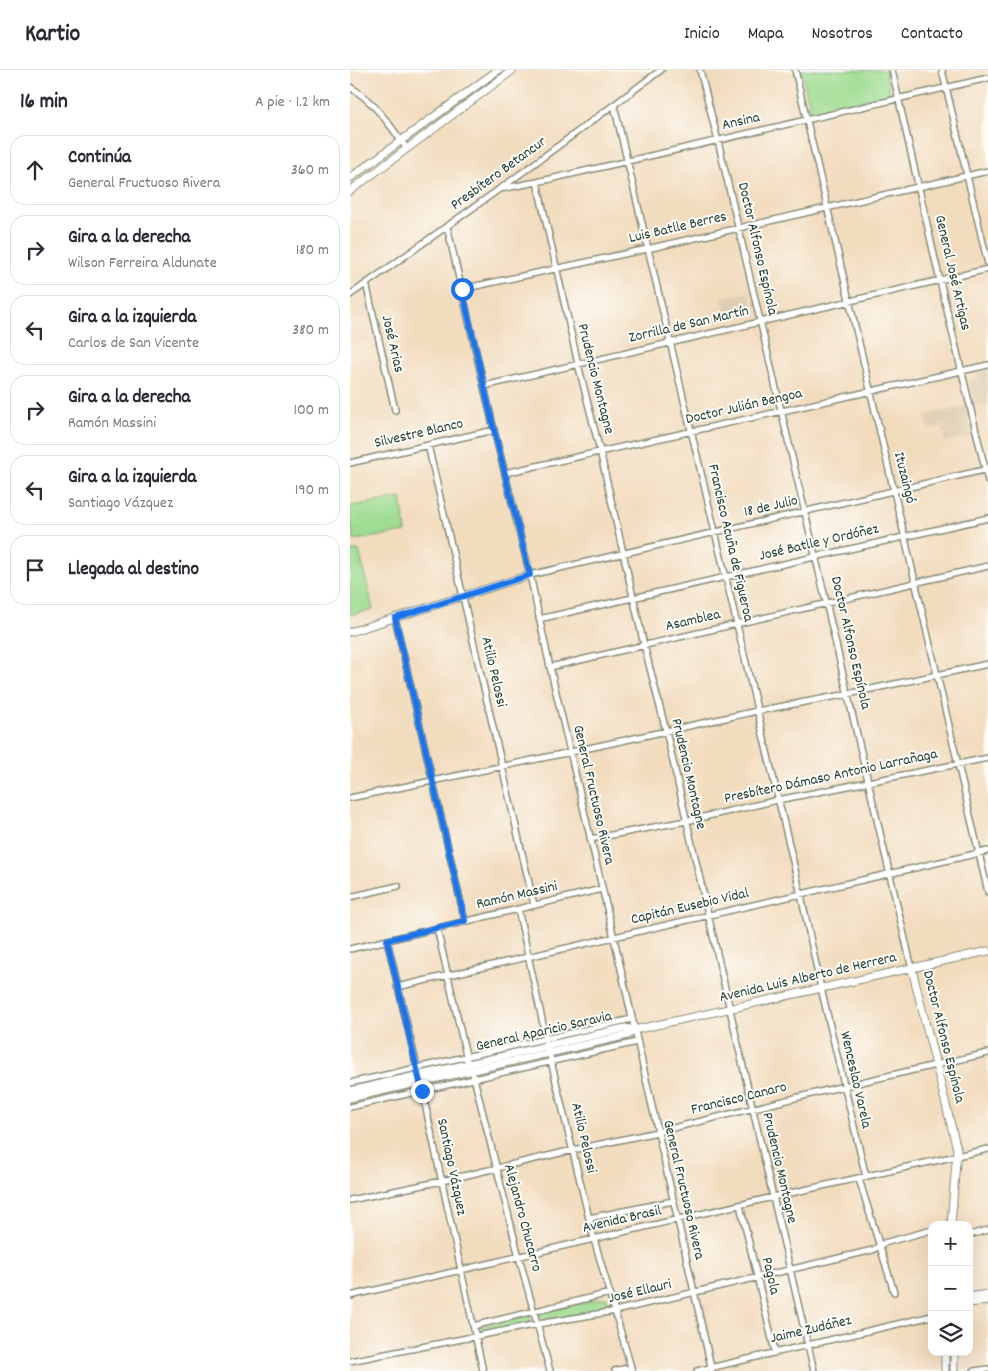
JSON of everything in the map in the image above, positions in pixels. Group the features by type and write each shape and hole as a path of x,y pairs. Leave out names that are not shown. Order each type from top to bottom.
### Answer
{"street":[{"path":"350,178 498,70"},
{"path":"350,191 513,70"},
{"name":"Presbítero Betancur","path":"350,295 500,190 661,70"},
{"name":"Doctor Alfonso Espínola","path":"700,70 816,556 889,874 957,1149 951,1221"},
{"name":"Ituzaingó","path":"795,70 988,892"},
{"name":"General José Artigas","path":"892,70 988,481"},
{"path":"942,70 988,264"},
{"name":"Ansina","path":"500,190 988,78"},
{"path":"350,87 363,94 407,149"},
{"name":"Francisco Acuña de Figueroa","path":"614,105 801,895 821,988"},
{"name":"Luis Batlle Berres","path":"462,289 988,171"},
{"name":"Prudencio Montagne","path":"537,182 814,1371"},
{"name":"General Fructuoso Rivera","path":"447,226 614,938 711,1369"},
{"name":"Zorrilla de San Martín","path":"484,386 988,270"},
{"name":"José Arias","path":"366,284 395,410"},
{"name":"Doctor Julián Bengoa","path":"505,473 988,365"},
{"name":"Silvestre Blanco","path":"350,463 494,430"},
{"name":"Atilio Pelossi","path":"428,445 534,905"},
{"name":"18 de Julio","path":"530,575 986,469"},
{"name":"José Batlle y Ordóñez","path":"539,619 988,518"},
{"name":"Asamblea","path":"550,667 988,566"},
{"path":"350,632 530,575"},
{"path":"395,618 465,921"},
{"path":"350,798 666,730 988,664"},
{"name":"Presbítero Dámaso Antonio Larrañaga","path":"590,839 686,821 778,800 988,758"},
{"name":"Capitán Eusebio Vidal","path":"397,986 614,938 988,851"},
{"path":"350,897 398,886"},
{"name":"Ramón Massini","path":"350,949 602,889"},
{"name":"Atilio Pelossi","path":"518,909 551,1062 594,1239 632,1369"},
{"name":"Alejandro Chucarro","path":"437,928 469,1063 550,1371"},
{"name":"Santiago Vázquez","path":"387,940 483,1371"},
{"name":"Avenida Luis Alberto de Herrera","path":"634,1030 988,951"},
{"name":"Wenceslao Varela","path":"821,988 866,1177"},
{"name":"General Aparicio Saravia","path":"350,1091 548,1045 632,1019"},
{"name":"General Aparicio Saravia","path":"350,1098 418,1075 548,1045 628,1035 634,1030"},
{"name":"General Aparicio Saravia","path":"350,1107 637,1042"},
{"name":"Francisco Canaro","path":"350,1200 657,1132 988,1053"},
{"name":"General Aparicio Saravia","path":"350,1083 418,1075"},
{"name":"Avenida Brasil","path":"350,1296 772,1197 988,1149"},
{"path":"859,1179 894,1292"},
{"path":"589,1218 673,1200"},
{"name":"Pagola","path":"740,1205 775,1352"},
{"path":"973,1234 988,1230"},
{"name":"José Ellauri","path":"350,1361 538,1324 615,1311 873,1250 884,1242 928,1231"},
{"name":"José Ellauri","path":"473,1326 610,1293"},
{"path":"973,1296 988,1294"},
{"path":"973,1303 988,1301"},
{"name":"Jaime Zudáñez","path":"697,1371 928,1317"},
{"path":"945,1356 946,1371"},
{"path":"954,1356 954,1371"},
{"path":"615,1371 632,1369"},
{"path":"974,1371 988,1369"}],"shaded area":[{"path":"749,292 753,310 733,315 732,312 725,314 722,298"},
{"path":"988,370 988,403 975,406 969,383 976,379 978,384 980,384 977,373"},
{"path":"966,406 972,436 945,442 942,427 928,430 925,415"}],"green space":[{"path":"801,70 885,70 890,94 811,112"},
{"path":"401,498 406,532 354,540 350,506"},
{"path":"359,550 373,610 350,615 350,552"},
{"path":"607,1297 610,1308 540,1321 538,1313"},
{"path":"529,1315 532,1323 478,1334 477,1327"}],"route":[{"path":"422,1091 387,940 465,921 395,618 530,575 462,289"}]}
